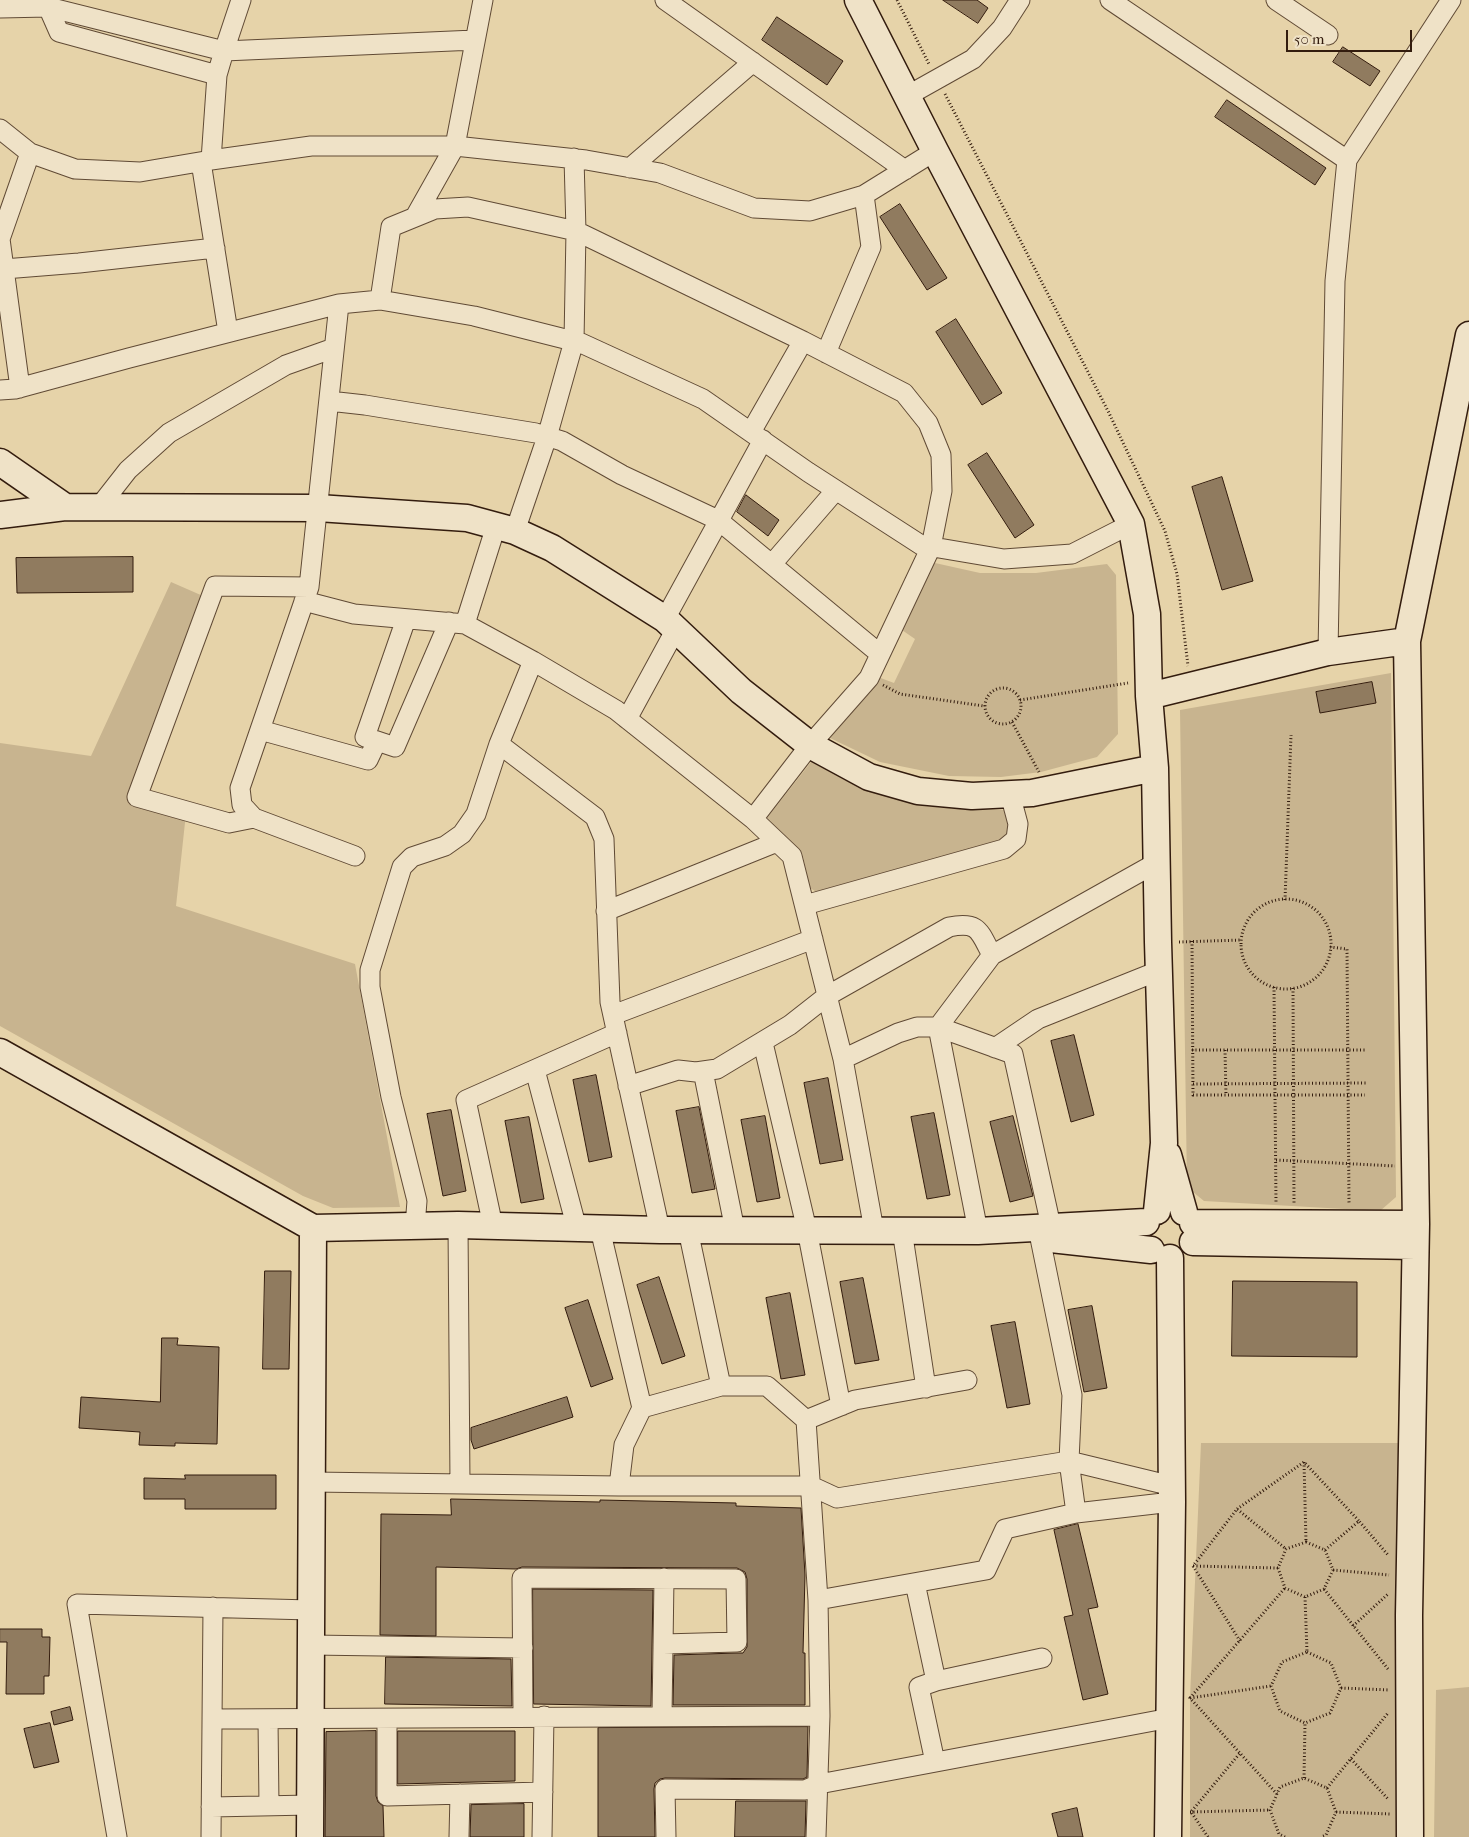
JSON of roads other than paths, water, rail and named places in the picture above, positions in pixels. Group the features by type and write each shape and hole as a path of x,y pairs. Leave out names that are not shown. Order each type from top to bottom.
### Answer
{"main road":[{"path":"858,0 1131,524 1147,614 1148,688 1155,768 1158,970 1164,1142 1151,1217 1144,1237 1160,1254 1172,1494 1182,1566 1175,1820"},
{"path":"1410,1837 1409,1615 1415,1235 1408,641 1469,335"},
{"path":"0,462 65,507"},
{"path":"0,515 65,507 318,508 467,518 505,529 552,548 670,624 741,691 810,745 868,778 918,791 972,796 1032,793 1155,768"},
{"path":"1148,688 1190,686 1328,652 1408,641"},
{"path":"0,1052 313,1228 458,1225 660,1230 978,1230 1046,1232 1160,1254 1182,1255 1189,1250 1190,1226 1164,1142"},
{"path":"1046,1232 1151,1217 1170,1207 1190,1226 1415,1235"},
{"path":"1190,1226 1285,1224 1415,1235"},
{"path":"310,1837 313,1228"}],"street":[{"path":"228,332 215,248 206,161 218,75 241,0"},
{"path":"414,217 455,146 483,0"},
{"path":"666,0 905,170"},
{"path":"907,96 973,59 1002,28 1020,0"},
{"path":"1110,0 1346,160"},
{"path":"1276,0 1328,35"},
{"path":"1328,652 1335,282 1346,160 1451,0"},
{"path":"46,4 59,32 218,75"},
{"path":"0,8 46,4 224,51 475,40"},
{"path":"630,168 753,62"},
{"path":"0,128 30,153 75,168 140,172 310,146 455,146 574,158 660,173 754,208 810,211 864,195 935,151"},
{"path":"20,388 2,267 0,239 30,153"},
{"path":"406,619 365,737 395,747 505,529 547,436 574,341 576,230 574,158"},
{"path":"826,353 871,247 864,195"},
{"path":"380,300 391,227 435,209 468,207 576,230 803,341 904,393 928,424 941,455 942,491 931,547 869,678 810,745 753,819"},
{"path":"2,267 79,263 215,248"},
{"path":"0,390 20,388 339,304 380,300 474,316 581,343 703,399 836,490 921,545 1004,559 1072,554 1131,524"},
{"path":"339,304 318,508 306,594 240,788 242,805 254,818 355,856"},
{"path":"627,719 757,436 803,341"},
{"path":"99,507 128,470 169,433 286,365 334,348"},
{"path":"329,401 365,405 536,433 562,441 622,475 718,520 880,654"},
{"path":"772,564 836,490"},
{"path":"254,818 229,823 137,797 215,586 306,594 354,614 457,623 533,661 616,710 753,819 792,856 843,1059 874,1230"},
{"path":"415,1226 417,1201 390,1097 370,987 370,970 402,867 412,857 445,846 462,834 476,814 499,744 533,661"},
{"path":"260,730 368,760 377,741"},
{"path":"499,744 594,817 604,838 610,1002 660,1230"},
{"path":"804,905 1004,849 1016,839 1018,824 1010,794"},
{"path":"606,911 777,842"},
{"path":"978,1230 938,1027 992,955 1156,863"},
{"path":"628,1086 678,1070 703,1072 717,1070 790,1026 828,996 949,927 969,925 978,929 992,955"},
{"path":"613,1015 813,939"},
{"path":"995,1048 1038,1019 1158,970"},
{"path":"843,1059 898,1033 917,1027 938,1027 1013,1054 1046,1232 1072,1395 1068,1461 1076,1513"},
{"path":"493,1226 466,1100 617,1034"},
{"path":"763,1043 806,1230 841,1406"},
{"path":"535,1070 589,1229 642,1408 624,1445 619,1486"},
{"path":"703,1072 735,1230"},
{"path":"458,1225 460,1484"},
{"path":"688,1230 721,1386"},
{"path":"902,1230 926,1388"},
{"path":"806,1420 855,1400 967,1380"},
{"path":"642,1408 721,1386 767,1386 806,1420 818,1600 820,1716 816,1837"},
{"path":"311,1482 619,1486 811,1486 838,1498 1068,1461 1172,1494"},
{"path":"818,1600 986,1570 1004,1529 1172,1494"},
{"path":"523,1716 522,1578 736,1579 737,1642 663,1644"},
{"path":"662,1716 664,1578"},
{"path":"915,1583 936,1681"},
{"path":"117,1837 77,1604 311,1610"},
{"path":"211,1837 213,1607"},
{"path":"311,1645 523,1648"},
{"path":"935,1762 918,1687 936,1681 1042,1658"},
{"path":"666,1837 665,1789 805,1790 819,1784 935,1762 1177,1705"},
{"path":"542,1837 544,1716"},
{"path":"212,1719 820,1716"},
{"path":"387,1719 388,1796 543,1792"},
{"path":"268,1720 269,1806"},
{"path":"459,1837 460,1794"},
{"path":"212,1807 310,1804"}]}
